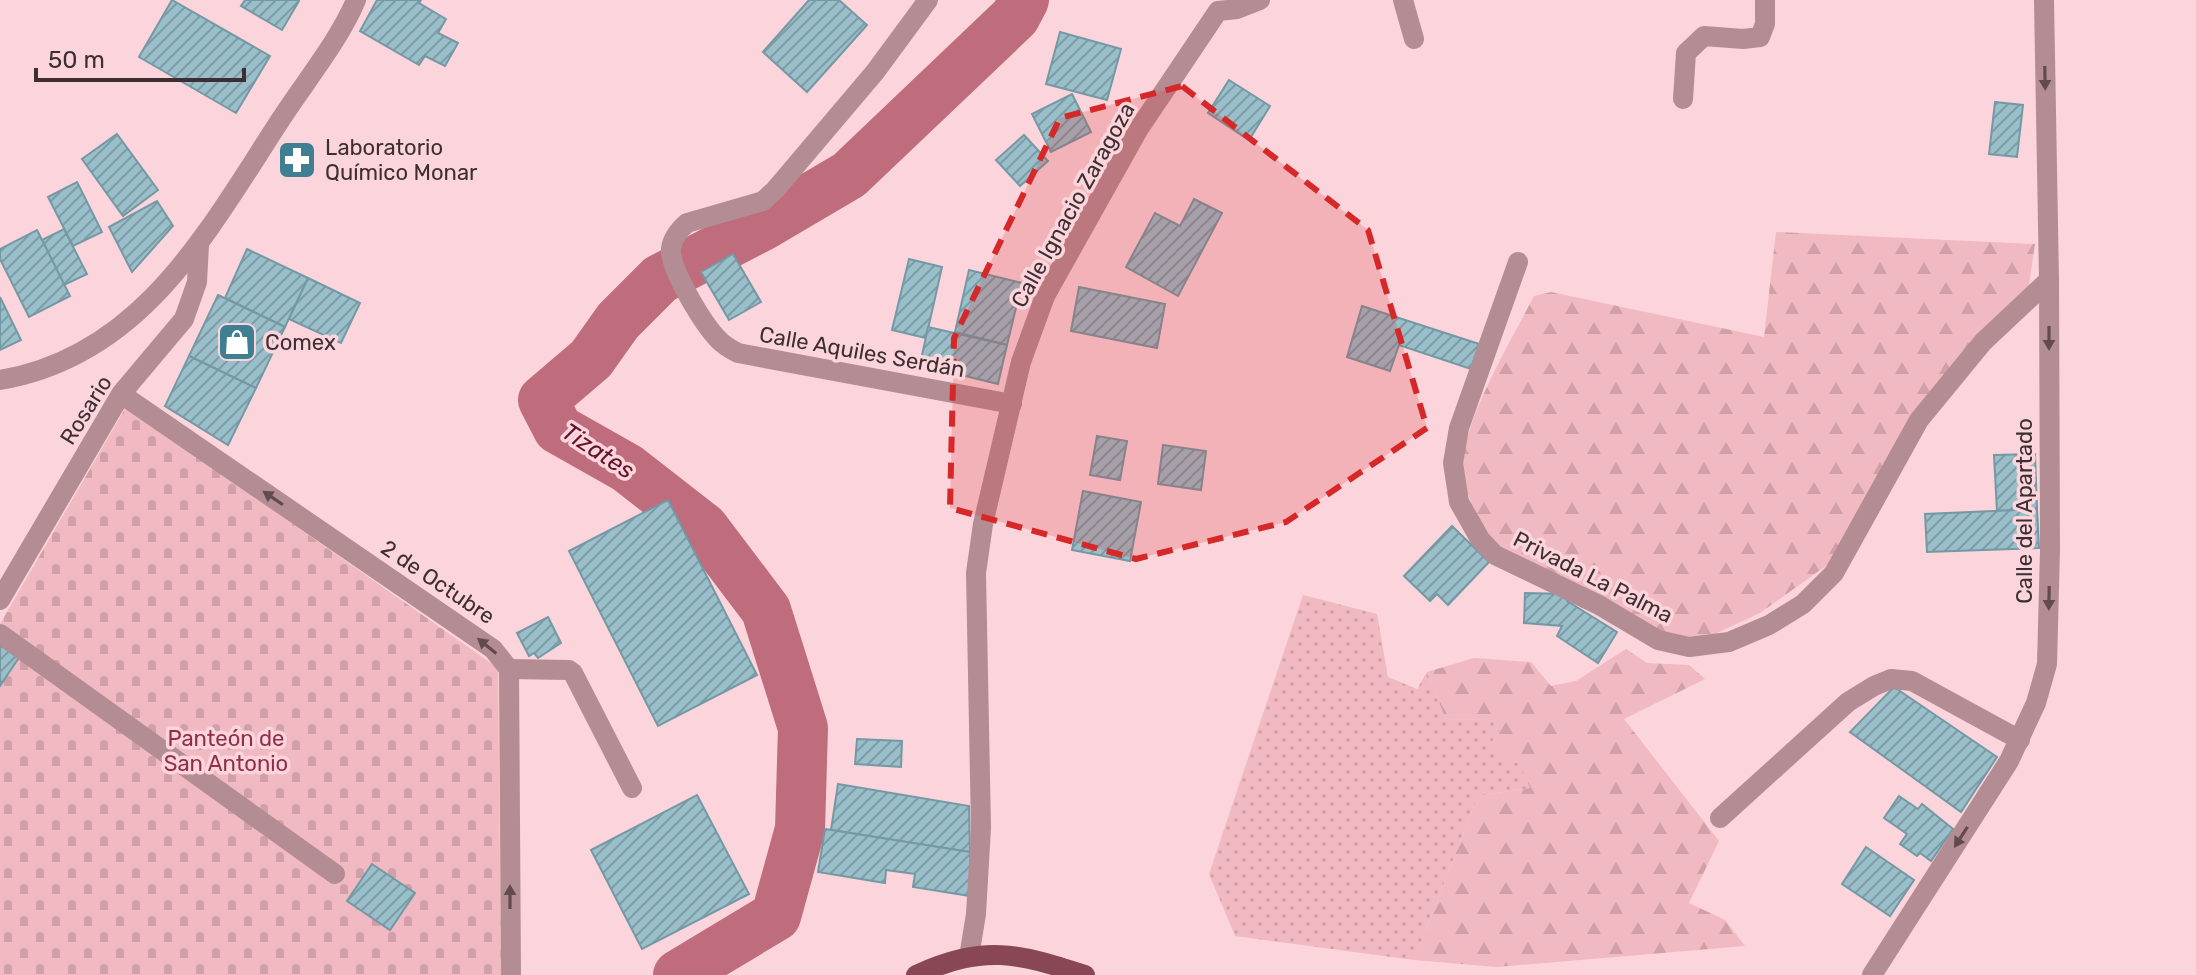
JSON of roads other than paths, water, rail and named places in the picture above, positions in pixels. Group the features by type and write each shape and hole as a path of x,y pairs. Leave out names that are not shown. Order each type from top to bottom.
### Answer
{"main road":[{"path":"916,975 969,957 1012,954 1085,975"}],"street":[{"path":"0,380 40,371 66,361 115,333 157,294 199,245 356,0"},
{"name":"Calle Aquiles Serdán","path":"928,0 875,72 775,190 763,201 687,223 675,236 672,261 717,338 738,353 1012,404"},
{"name":"Calle Ignacio Zaragoza","path":"969,957 976,914 981,828 976,573 983,524 1021,362 1045,296 1138,130 1218,5 1237,9 1260,0"},
{"path":"1403,0 1414,39"},
{"path":"1683,99 1686,53 1704,36 1760,37 1765,24 1765,0"},
{"name":"Calle del Apartado","path":"1872,975 1997,781 2036,703 2047,664 2050,550 2049,280 2044,0"},
{"name":"Rosario","path":"0,600 121,394 184,319 197,282 199,245"},
{"name":"Privada La Palma","path":"1518,262 1459,428 1453,463 1459,502 1474,531 1495,555 1599,605 1658,640 1689,647 1729,642 1769,625 1803,604 1834,573 1919,420 1983,342 2049,280"},
{"name":"2 de Octubre","path":"121,394 493,649 509,669"},
{"path":"0,634 335,874"},
{"path":"511,975 509,669 569,670 573,673 632,788"},
{"path":"1720,818 1848,702 1891,679 1912,681 2020,740"}],"waterway":[{"name":"Tizates","path":"678,975 776,916 800,829 803,728 766,610 704,528 627,468 558,429 543,400 591,359 618,321 660,279 764,225 849,175 1015,17 1024,0"}],"place":[{"name":"Laboratorio Químico Monar","path":"297,160"},
{"name":"Comex","path":"237,342"}],"park label":[{"name":"Panteón de San Antonio","path":"226,750"}]}
